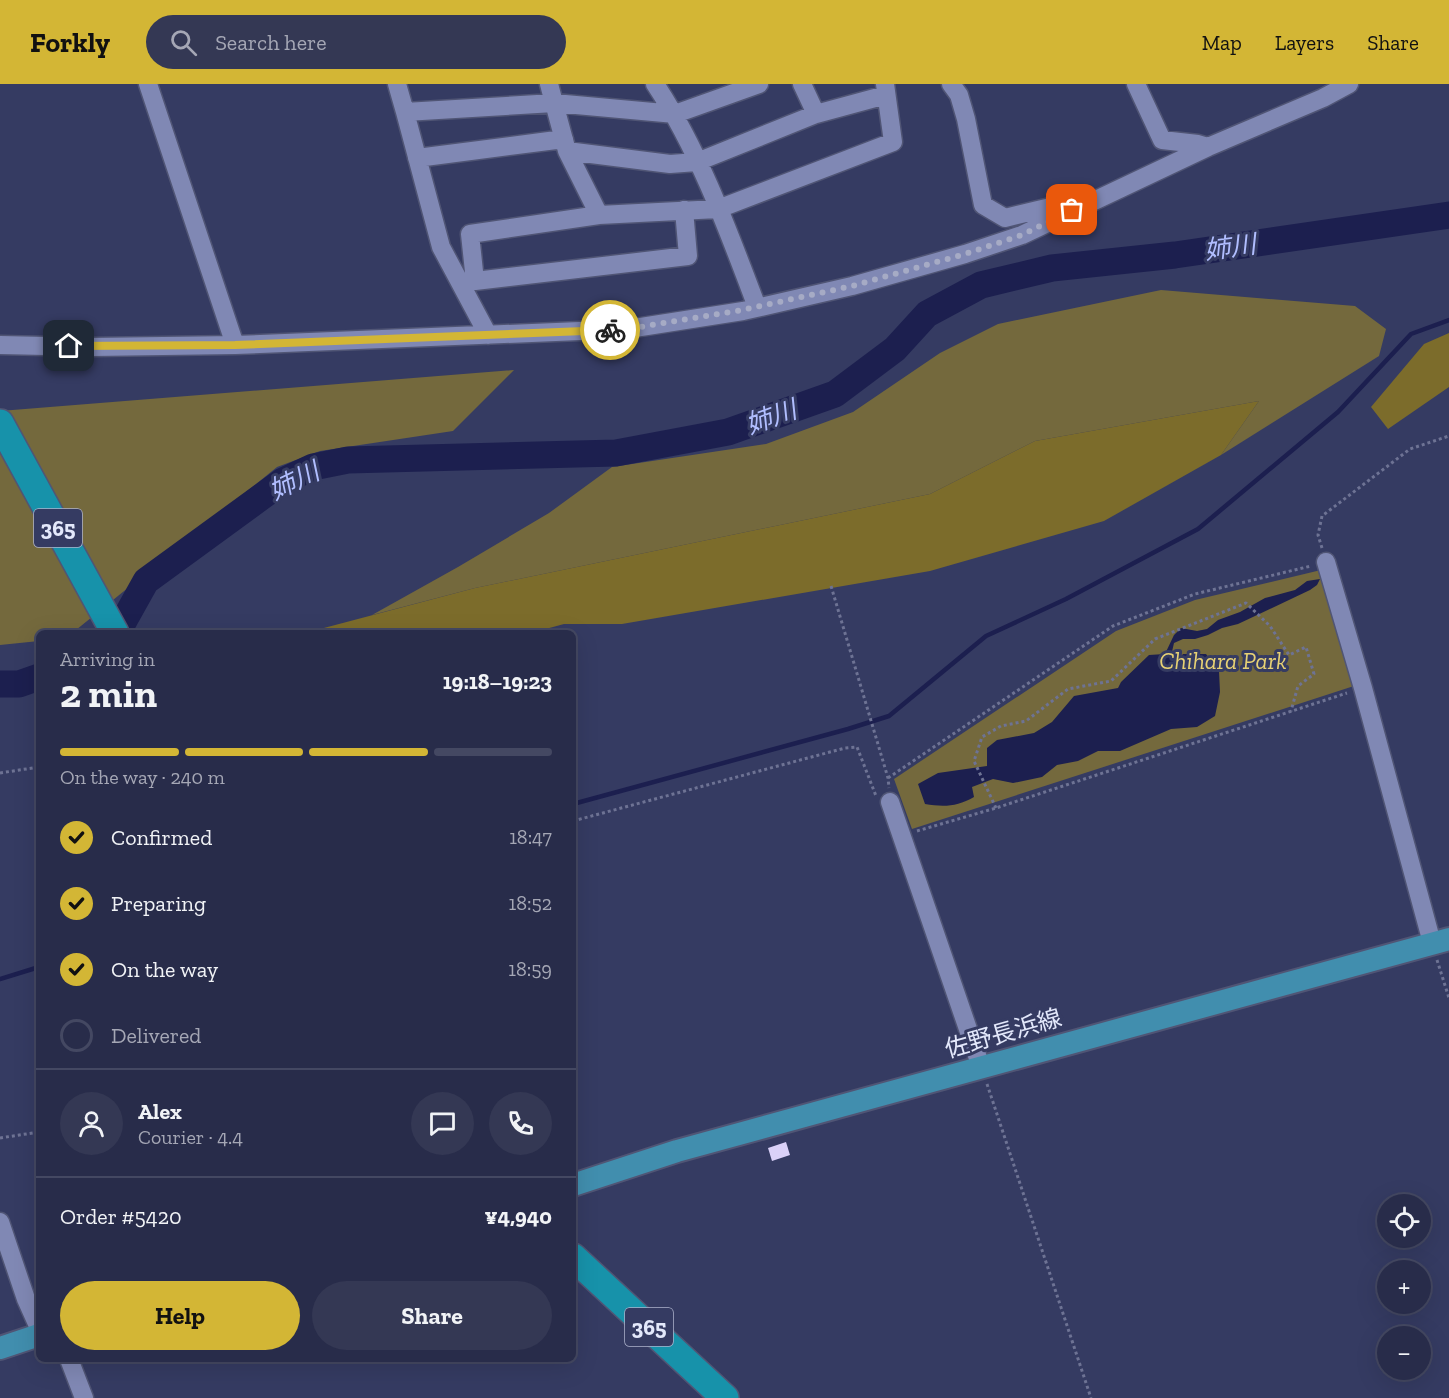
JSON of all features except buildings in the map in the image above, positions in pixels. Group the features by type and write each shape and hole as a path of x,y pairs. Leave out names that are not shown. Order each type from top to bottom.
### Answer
{"highway":[{"name":"365","path":"0,423 113,630"},
{"name":"365","path":"576,1260 717,1396"}],"main road":[{"name":"佐野長浜線","path":"576,1184 677,1151 1441,941"},
{"path":"0,1348 36,1336"}],"street":[{"path":"148,84 235,345"},
{"path":"397,84 441,247 488,335"},
{"path":"549,84 565,145 599,215"},
{"path":"655,84 675,114 697,162 757,307"},
{"path":"405,112 554,103 675,114 759,84"},
{"path":"802,84 816,114"},
{"path":"951,84 959,95 966,119 983,205 1005,218 1064,204 1072,210"},
{"path":"1136,84 1162,140 1208,147"},
{"path":"0,345 92,347 235,345 628,329 757,307 852,286 965,254 1022,235 1208,147 1323,98 1349,84"},
{"path":"417,158 565,145 670,164 697,162 885,89 893,142 718,209 684,210 599,215 470,234 475,281 688,256 684,210"},
{"path":"1326,562 1441,941"},
{"path":"890,802 981,1067"},
{"path":"0,1222 36,1321"},
{"path":"70,1362 84,1398"}],"path":[{"path":"888,778 1113,626 1195,594 1326,562 1318,535 1322,516 1410,448 1449,436"},
{"path":"576,820 845,748 857,747 881,807 890,802 888,778 831,585"},
{"path":"996,808 974,761 982,737 1001,726 1026,721 1068,689 1111,681 1155,639 1246,603 1269,626 1288,655 1306,647 1314,674 1298,686 1291,711"},
{"path":"902,836 996,808 1363,688"},
{"path":"0,773 36,767"},
{"path":"1441,941 1449,998"},
{"path":"981,1067 1091,1398"},
{"path":"0,1137 36,1132"}],"green space":[{"path":"1161,290 1355,306 1386,329 1379,356 1221,455 1259,401 1035,441 930,494 475,588 372,615 549,513 612,467 766,444 853,412 940,353 998,324"},
{"path":"514,370 453,431 320,451 277,467 76,630 36,630 36,641 0,645 0,411"},
{"name":"Chihara Park","path":"1321,570 1357,685 912,829 894,779 1116,631 1195,600"}],"shaded area":[{"path":"1449,333 1449,387 1388,429 1371,407 1424,344"},
{"path":"1259,401 1221,455 1104,521 930,571 622,624 564,624 542,630 316,630 475,588 930,494 1035,441"},
{"path":"1320,579 1317,585 1310,590 1238,624 1195,639 1183,639 1174,643 1171,656 1179,659 1183,654 1206,654 1219,671 1220,692 1215,716 1197,727 1171,729 1120,751 1098,751 1078,761 1057,765 1042,777 1013,783 993,779 972,787 974,797 962,803 944,806 925,804 918,784 938,773 987,766 987,748 997,740 1034,733 1052,722 1074,696 1118,688 1121,682 1149,655 1165,654 1174,635 1181,628 1197,631 1207,629 1218,620 1240,612 1265,598 1295,590 1307,581"}],"waterway":[{"name":"姉川","path":"119,630 146,581 283,481 313,467 348,460 616,453 728,432 835,394 895,349 927,314 981,285 1052,268 1175,255 1449,215"},
{"path":"576,803 889,716 986,636 1066,599 1198,529 1338,412 1411,334 1449,320"},
{"name":"姉川","path":"0,684 19,684 36,678"},
{"path":"0,979 36,968"}],"way so far":[{"path":"610,330 742,310 852,286 965,254 1022,235 1072,210"}],"route":[{"path":"69,346 235,345 610,330"}]}
